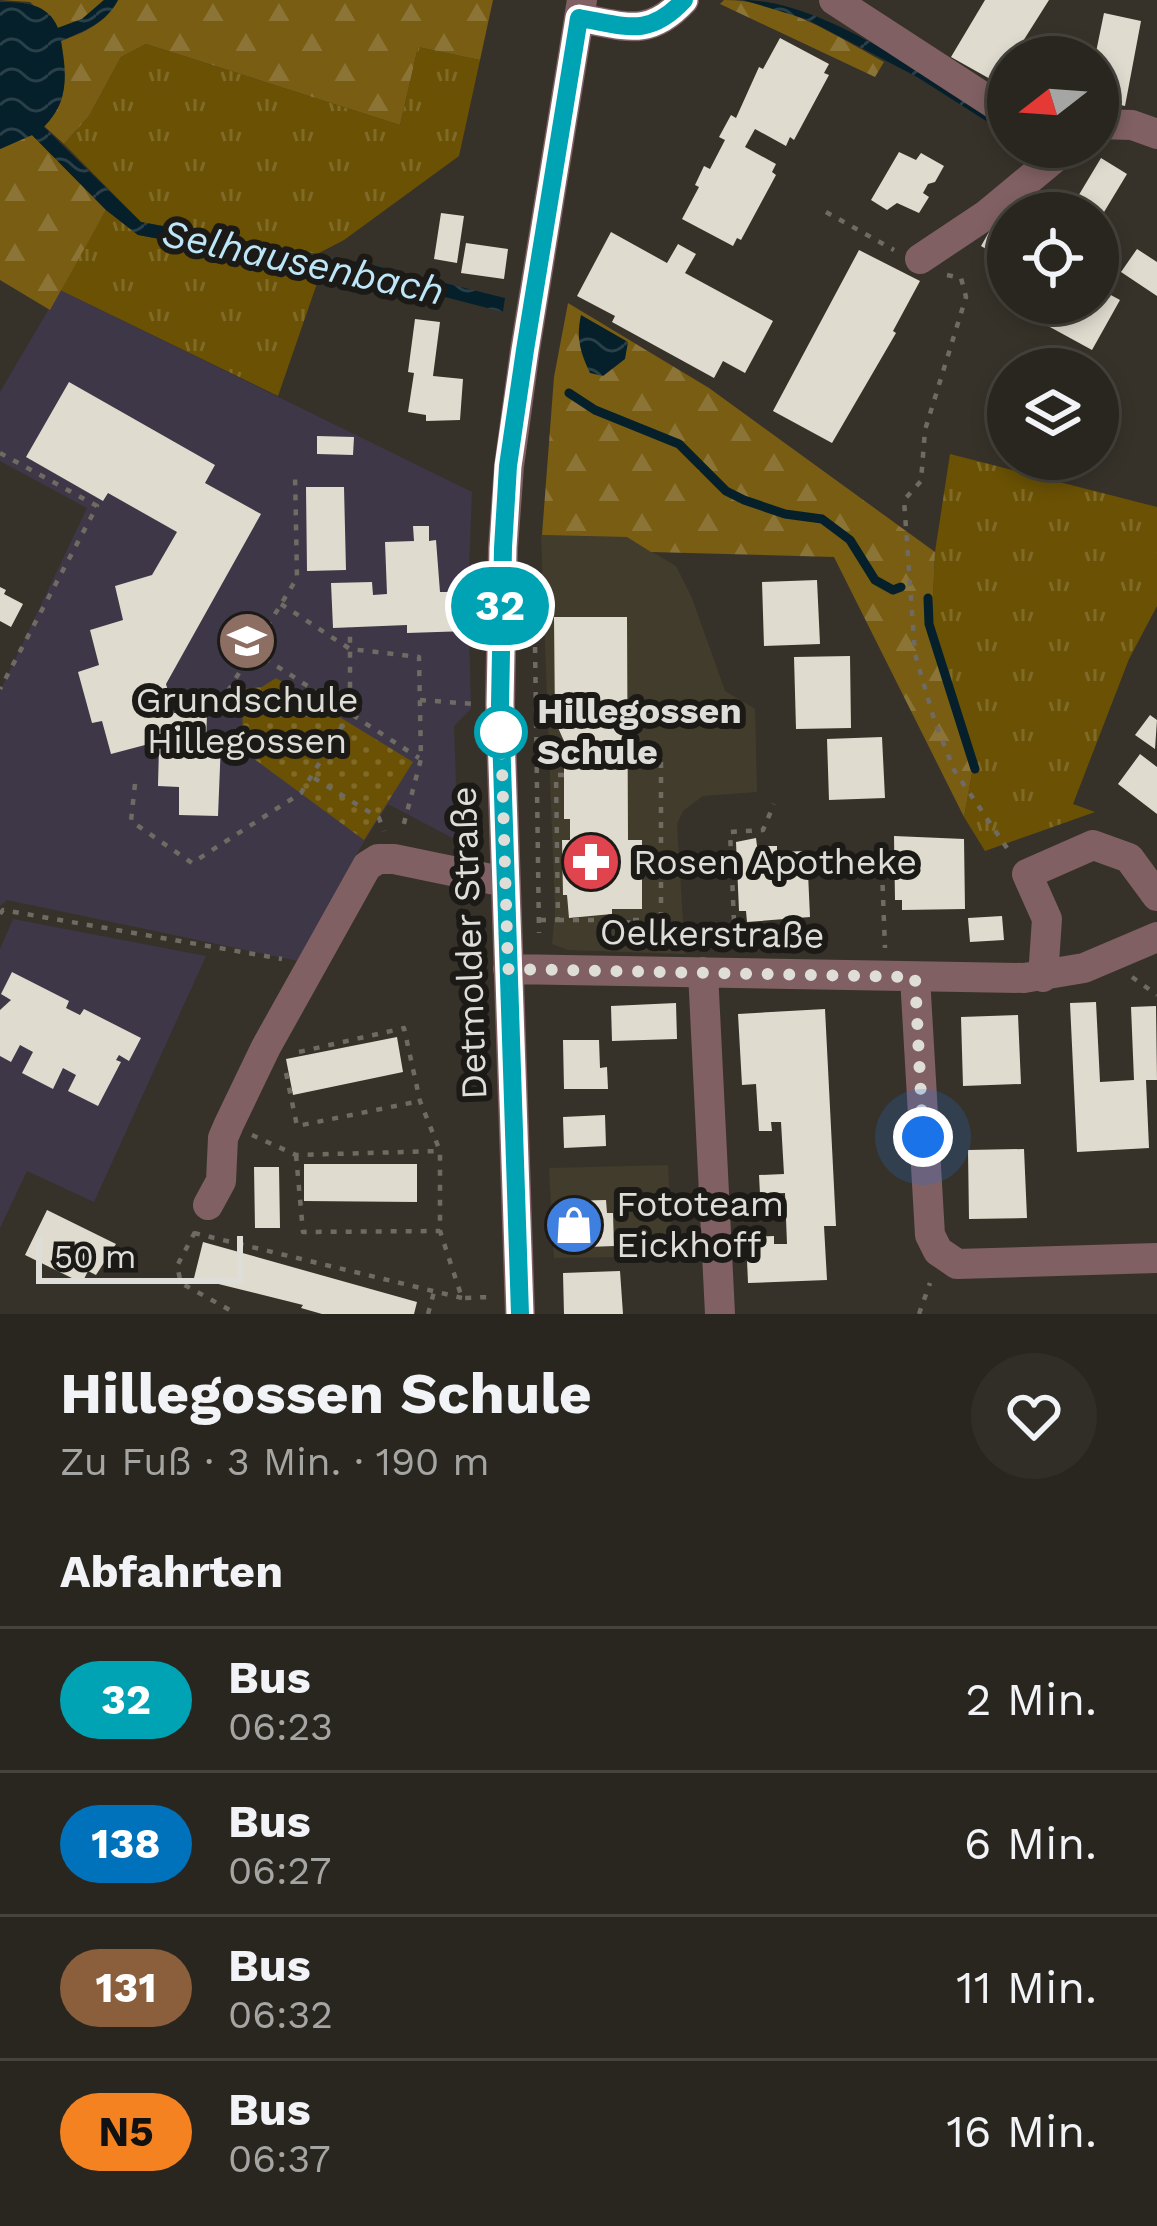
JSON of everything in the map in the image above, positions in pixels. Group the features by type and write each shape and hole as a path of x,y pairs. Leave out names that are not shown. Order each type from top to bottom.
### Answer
{"street":[{"path":"581,9 647,27 667,18 684,0"},
{"path":"834,0 987,98"},
{"name":"Detmolder Straße","path":"520,1305 518,969 505,882 500,627 508,466 581,9"},
{"path":"1119,124 1157,134"},
{"path":"920,259 986,215 1041,168"},
{"path":"1043,977 1047,919 1027,874 1094,845 1129,858 1157,896"},
{"path":"201,1219 221,1180 223,1138 229,1124 367,866 394,859 505,882"},
{"name":"Oelkerstraße","path":"518,969 1043,977 1084,968 1157,937"},
{"path":"703,973 720,1314"},
{"path":"900,977 930,1234 948,1260 977,1264 1157,1258"}],"path":[{"path":"826,212 896,251 961,278 966,296 925,430 921,481 904,500 915,654 954,770 1027,874"},
{"path":"0,453 97,506 0,689"},
{"path":"228,691 297,578 295,474"},
{"path":"518,969 540,920 534,555"},
{"path":"281,604 350,649 418,657 422,759 394,859"},
{"path":"135,784 131,820 192,862 301,793 350,713 350,627"},
{"path":"252,650 422,759"},
{"path":"540,920 661,920 661,761 647,748 632,748"},
{"path":"538,776 560,775 558,920"},
{"path":"312,776 379,818 394,859"},
{"path":"734,921 730,832 764,830 774,804"},
{"path":"882,870 900,977"},
{"path":"0,914 3,910 311,965"},
{"path":"420,1101 297,1126 282,1055 404,1028 420,1101 440,1151 440,1231 462,1298"},
{"path":"229,1124 296,1155 440,1151"},
{"path":"296,1155 303,1232 440,1231"},
{"path":"237,1314 181,1283 177,1266 201,1219 434,1292 520,1305"},
{"path":"920,1314 932,1276 948,1260"},
{"path":"428,1314 434,1292"}],"shaded area":[{"name":"Grundschule Hillegossen","path":"60,290 472,492 471,709 454,726 458,841 388,804 359,850 303,962 7,900 0,906 0,691 87,508 0,461 0,392"},
{"path":"541,535 627,537 676,566 725,691 755,709 757,792 703,796 683,811 677,824 685,954 568,950 552,944 555,911"},
{"path":"13,919 206,956 94,1202 27,1171 0,1228 0,949"},
{"path":"668,1165 673,1256 554,1258 549,1168"}],"green space":[{"path":"0,0 104,0 82,19 57,28 30,2"},
{"path":"118,0 493,0 480,60 418,47 400,125 146,44 121,57 89,116 64,144 44,126 62,97 61,41 101,21"},
{"path":"724,0 787,12 884,62 875,77 720,4"},
{"path":"146,44 400,125 418,47 480,60 459,156 344,240 317,254 141,222 64,144 89,116 121,57"},
{"path":"32,135 106,210 50,310 0,280 0,149"},
{"path":"106,210 138,235 322,269 278,396 60,290"},
{"path":"568,303 709,388 935,552 932,621 972,773 964,817 834,557 651,552 627,537 542,535 554,377"},
{"path":"950,454 987,463 987,480 1052,480 1157,507 1157,606 1129,659 1073,804 1095,812 985,851 964,817 972,773 932,621 935,552"},
{"path":"276,678 413,762 364,840 242,750 243,689 262,687"}],"water":[{"path":"104,0 118,0 101,20 61,41 64,87 44,127 141,222 368,264 505,298 503,312 367,277 138,235 106,210 32,135 0,149 0,2 42,9 58,28 82,19"},
{"path":"743,0 775,4 844,29 987,114 987,122 917,77 806,19"},
{"path":"581,315 628,342 625,359 603,376 590,373 584,358"}],"building":[{"path":"985,0 1049,0 1026,36 987,36 987,77 951,57"},
{"path":"1104,13 1141,21 1125,106 1119,105 1119,36 1099,36"},
{"path":"780,38 829,64 824,73 829,75 794,140 790,137 786,146 755,129 745,147 776,164 772,172 776,175 741,240 737,238 733,246 682,219 704,166 710,169 725,140 719,137 731,115 736,118 759,67 763,69"},
{"path":"899,152 916,160 921,153 944,166 923,193 929,197 919,213 897,203 887,210 871,200"},
{"path":"1095,168 1117,168 1127,174 1116,192 1081,192"},
{"path":"441,213 464,216 457,263 434,259"},
{"path":"611,232 667,263 678,244 696,254 685,273 773,321 745,373 723,361 714,378 612,322 615,316 577,296"},
{"path":"466,243 508,249 504,279 461,273"},
{"path":"1137,249 1157,262 1157,296 1121,272"},
{"path":"859,250 920,281 896,333 832,443 773,411"},
{"path":"415,319 440,322 433,376 463,379 460,420 426,421 426,415 408,412"},
{"path":"1044,324 1107,324 1093,348"},
{"path":"69,382 215,465 205,483 261,514 166,684 174,713 207,714 206,741 221,742 218,816 179,815 179,787 158,786 159,747 146,751 145,745 111,754 102,721 92,723 78,672 99,665 90,630 123,620 115,586 152,575 177,532 108,493 103,501 26,457"},
{"path":"317,436 354,437 353,455 317,454"},
{"path":"306,487 344,487 346,570 307,571"},
{"path":"413,526 429,526 429,541 436,540 440,592 467,592 468,631 407,633 407,625 333,628 331,583 372,582 373,595 387,594 385,542 414,541"},
{"path":"817,580 820,644 764,646 762,582"},
{"path":"0,587 23,604 11,627 0,621"},
{"path":"554,617 627,617 628,840 642,840 642,909 612,909 612,914 569,918 567,895 563,895 562,840 570,840 570,819 564,819 564,741 555,721"},
{"path":"850,656 851,728 796,729 794,657"},
{"path":"1150,715 1157,720 1155,749 1135,735"},
{"path":"882,737 885,798 829,800 827,739"},
{"path":"1140,754 1157,767 1157,814 1118,784"},
{"path":"894,836 964,839 965,909 902,910 902,900 895,900"},
{"path":"756,838 757,846 777,846 777,852 807,851 810,917 747,922 746,911 739,911 736,842"},
{"path":"1002,916 1004,940 970,942 968,918"},
{"path":"12,972 69,1001 66,1008 80,1015 84,1009 141,1038 129,1061 119,1055 116,1060 121,1062 98,1106 68,1091 76,1075 63,1068 53,1089 22,1073 33,1052 20,1045 11,1062 0,1056 0,1010 11,1000 1,994"},
{"path":"1096,1002 1100,1082 1134,1080 1131,1007 1156,1006 1157,1080 1146,1080 1149,1148 1077,1152 1070,1003"},
{"path":"676,1003 677,1039 612,1041 611,1006"},
{"path":"825,1009 836,1226 824,1226 827,1280 748,1283 746,1237 774,1236 774,1244 787,1244 785,1193 760,1194 759,1175 784,1174 781,1122 771,1122 772,1131 759,1131 756,1084 742,1085 738,1014"},
{"path":"1018,1015 1021,1084 963,1086 961,1017"},
{"path":"397,1037 403,1072 293,1095 286,1059"},
{"path":"563,1040 599,1040 600,1068 607,1067 608,1089 564,1089"},
{"path":"605,1115 606,1146 564,1148 563,1117"},
{"path":"1024,1149 1027,1218 969,1219 968,1150"},
{"path":"304,1164 417,1164 417,1202 304,1201"},
{"path":"254,1167 279,1167 280,1228 255,1228"},
{"path":"606,1200 607,1213 613,1213 614,1246 563,1248 561,1201"},
{"path":"47,1210 116,1244 96,1275 88,1271 82,1283 25,1255"},
{"path":"203,1242 417,1302 414,1314 322,1314 194,1278"},
{"path":"620,1271 623,1314 564,1314 563,1273"}],"waterway":[{"name":"Selhausenbach","path":"569,393 595,410 679,444 726,491 744,500 785,514 822,519 850,540 875,580 893,590 901,587"},
{"name":"Selhausenbach","path":"928,598 929,624 975,769"}],"bus line":[{"name":"32","path":"520,1314 500,704 508,466 579,18 647,27 667,18 684,0"}],"place":[{"name":"Grundschule Hillegossen","path":"247,641"},
{"name":"Hillegossen Schule","path":"501,732"},
{"name":"Rosen Apotheke","path":"591,862"},
{"name":"Fototeam Eickhoff","path":"574,1225"}],"route":[{"path":"501,732 508,969 915,977 923,1137"}]}
